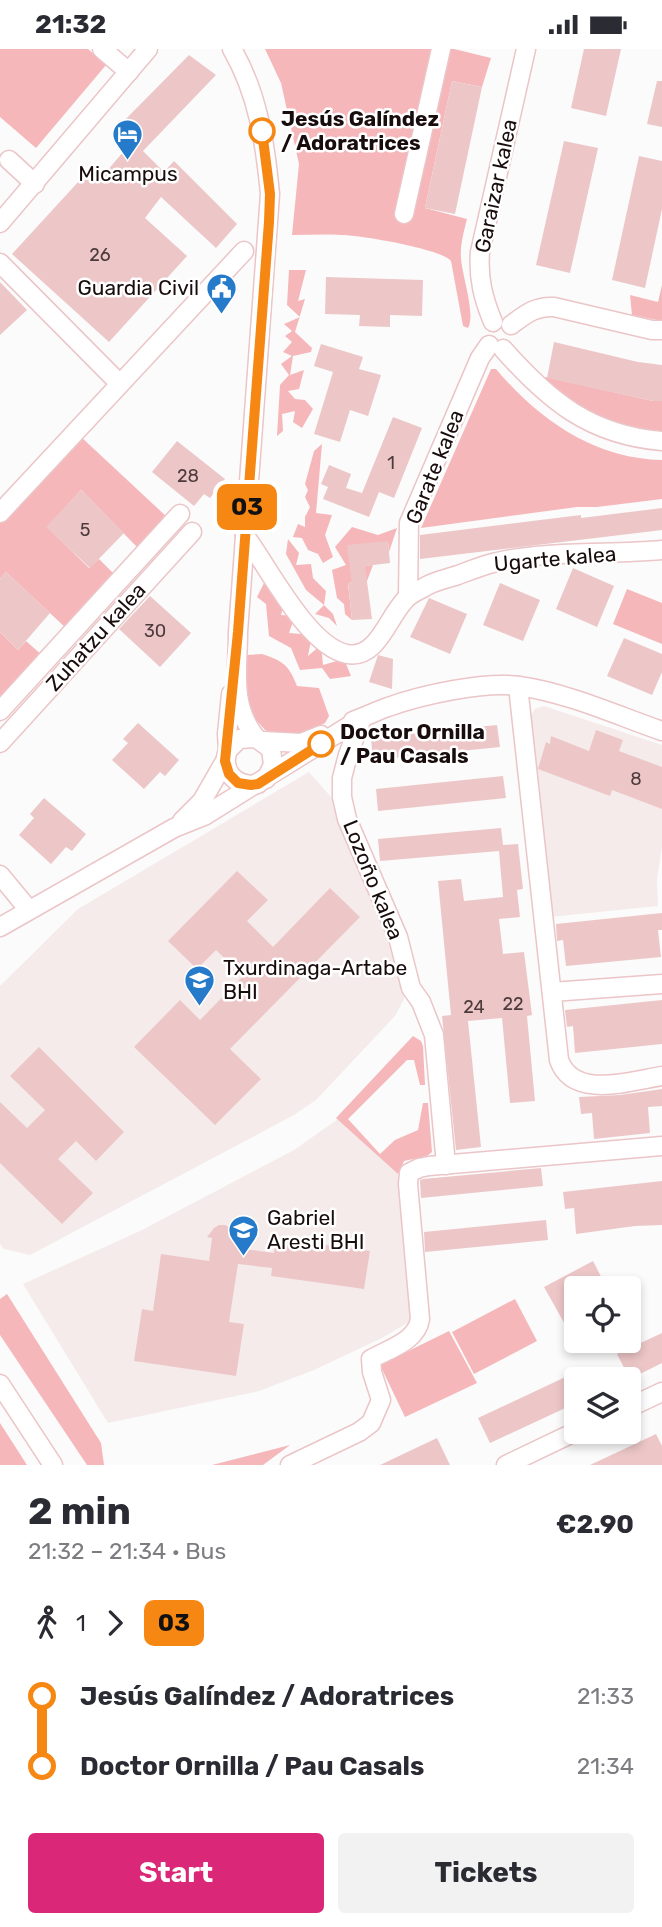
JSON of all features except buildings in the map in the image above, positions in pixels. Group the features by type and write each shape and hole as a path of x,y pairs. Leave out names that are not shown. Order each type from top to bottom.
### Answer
{"street":[{"path":"102,49 129,72"},
{"path":"0,223 36,184 148,49"},
{"path":"232,49 242,66 257,105 270,194 238,632 226,756 229,774 238,783 251,785 262,782 272,770 274,760 271,749 240,712 237,698 238,632"},
{"path":"404,214 441,49"},
{"name":"Garaizar kalea","path":"502,323 484,300 480,252 526,49"},
{"path":"9,160 36,184"},
{"path":"0,513 244,251"},
{"path":"0,263 120,384"},
{"path":"662,330 540,306 486,331 496,347 532,381 581,418 621,435 662,441"},
{"path":"496,347 514,339 515,334 502,323"},
{"name":"Garate kalea","path":"408,596 409,523 480,358 496,347"},
{"name":"Zuhatzu kalea","path":"0,711 180,514"},
{"name":"Zuhatzu kalea","path":"0,743 192,532"},
{"name":"Ugarte kalea","path":"245,536 302,619 337,651 359,654 379,638 408,596 429,584 494,563 542,557 662,550"},
{"path":"174,828 202,801 226,756 239,739 301,743 389,706 446,692 495,685 518,686 568,699 662,731"},
{"path":"518,686 562,1069 579,1082 595,1085 662,1076"},
{"path":"0,927 174,828 205,816 362,718"},
{"name":"Lozoño kalea","path":"362,718 342,778 342,797 347,819 398,937 411,988 421,1002 434,1035 446,1165"},
{"path":"0,875 29,910"},
{"path":"552,992 662,984"},
{"path":"290,1465 359,1432 371,1423 381,1400 372,1372 371,1359 413,1336 419,1329 409,1173 419,1168 446,1165 662,1146"},
{"path":"0,1384 53,1465"},
{"path":"641,1402 662,1392"},
{"path":"506,1465 564,1437"}],"shaded area":[{"path":"0,49 88,49 106,65 36,148 0,117"},
{"path":"265,49 454,49 491,58 482,87 452,81 425,208 467,219 461,253 470,304 468,328 463,326 451,261 444,256 417,247 365,237 292,235 299,164 281,83"},
{"path":"289,270 306,270 298,301 305,299 300,317 287,305"},
{"path":"662,285 662,321 632,315 630,295 658,302"},
{"path":"299,317 295,332 312,348 311,352 293,356 290,375 304,370 299,389 288,391 295,399 305,400 313,409 302,428 293,422 295,411 282,414 283,431 277,436 280,385 289,375 281,364 292,356 283,352 292,342 285,336 292,331 284,324"},
{"path":"491,369 496,369 530,404 569,433 613,452 662,460 662,499 577,507 421,528"},
{"path":"546,377 662,401 662,436 588,415 542,383"},
{"path":"80,436 168,518 140,550 81,490 47,527 89,568 99,559 116,576 67,629 6,572 0,579 0,523"},
{"path":"322,444 316,513 332,515 325,535 333,557 323,563 318,554 308,550 302,538 293,537 298,524 305,527 305,517 310,507 305,497 308,490 305,484 314,451"},
{"path":"352,527 378,535 397,528 389,552 388,542 350,567 373,565 367,581 348,583 352,620 345,614 344,604 337,598 332,570 346,565 335,547"},
{"path":"288,539 299,553 296,565 311,564 313,578 326,591 324,605 306,590 286,554"},
{"path":"267,577 275,589 270,593 284,604 281,615 295,616 289,633 312,635 308,656 321,645 323,665 344,659 351,676 330,679 322,668 300,670 291,648 269,636 266,604 257,597"},
{"path":"627,589 662,603 662,644 613,624"},
{"path":"324,605 333,614 337,626 329,618 315,614"},
{"path":"0,632 18,650 26,641 43,656 0,702"},
{"path":"262,654 284,665 297,686 319,688 329,716 325,723 302,735 283,736 265,730 244,706 246,655"},
{"path":"544,706 662,745 662,846 657,880 658,906 550,917 530,717 535,709"},
{"name":"Txurdinaga-Artabe BHI","path":"309,772 331,797 402,976 404,999 395,1016 316,1100 294,1115 30,1255 4,1249 0,1244 0,986 78,909"},
{"path":"413,1036 421,1041 423,1046 425,1085 420,1085 414,1060 407,1060 348,1119 380,1154 395,1140 418,1130 423,1103 428,1103 432,1152 427,1156 404,1161 398,1174 336,1118"},
{"name":"Gabriel Aresti BHI","path":"338,1119 398,1174 411,1321 314,1370 259,1391 108,1423 23,1284 140,1231 294,1150"},
{"path":"7,1294 101,1443 104,1465 87,1465 0,1335 0,1299"},
{"path":"515,1299 537,1341 474,1374 452,1332"},
{"path":"449,1331 477,1383 405,1417 380,1365"},
{"path":"0,1423 27,1465 0,1465"},
{"path":"290,1445 263,1465 212,1465"}],"bus line":[{"name":"03","path":"262,131 270,194 269,222 226,768 238,783 258,784 321,744"}],"place":[{"name":"Jesús Galíndez / Adoratrices","path":"262,131"},
{"name":"Micampus","path":"128,161"},
{"name":"Guardia Civil","path":"222,315"},
{"name":"Doctor Ornilla / Pau Casals","path":"321,744"},
{"name":"Txurdinaga-Artabe BHI","path":"200,1007"},
{"name":"Gabriel Aresti BHI","path":"244,1257"}]}
